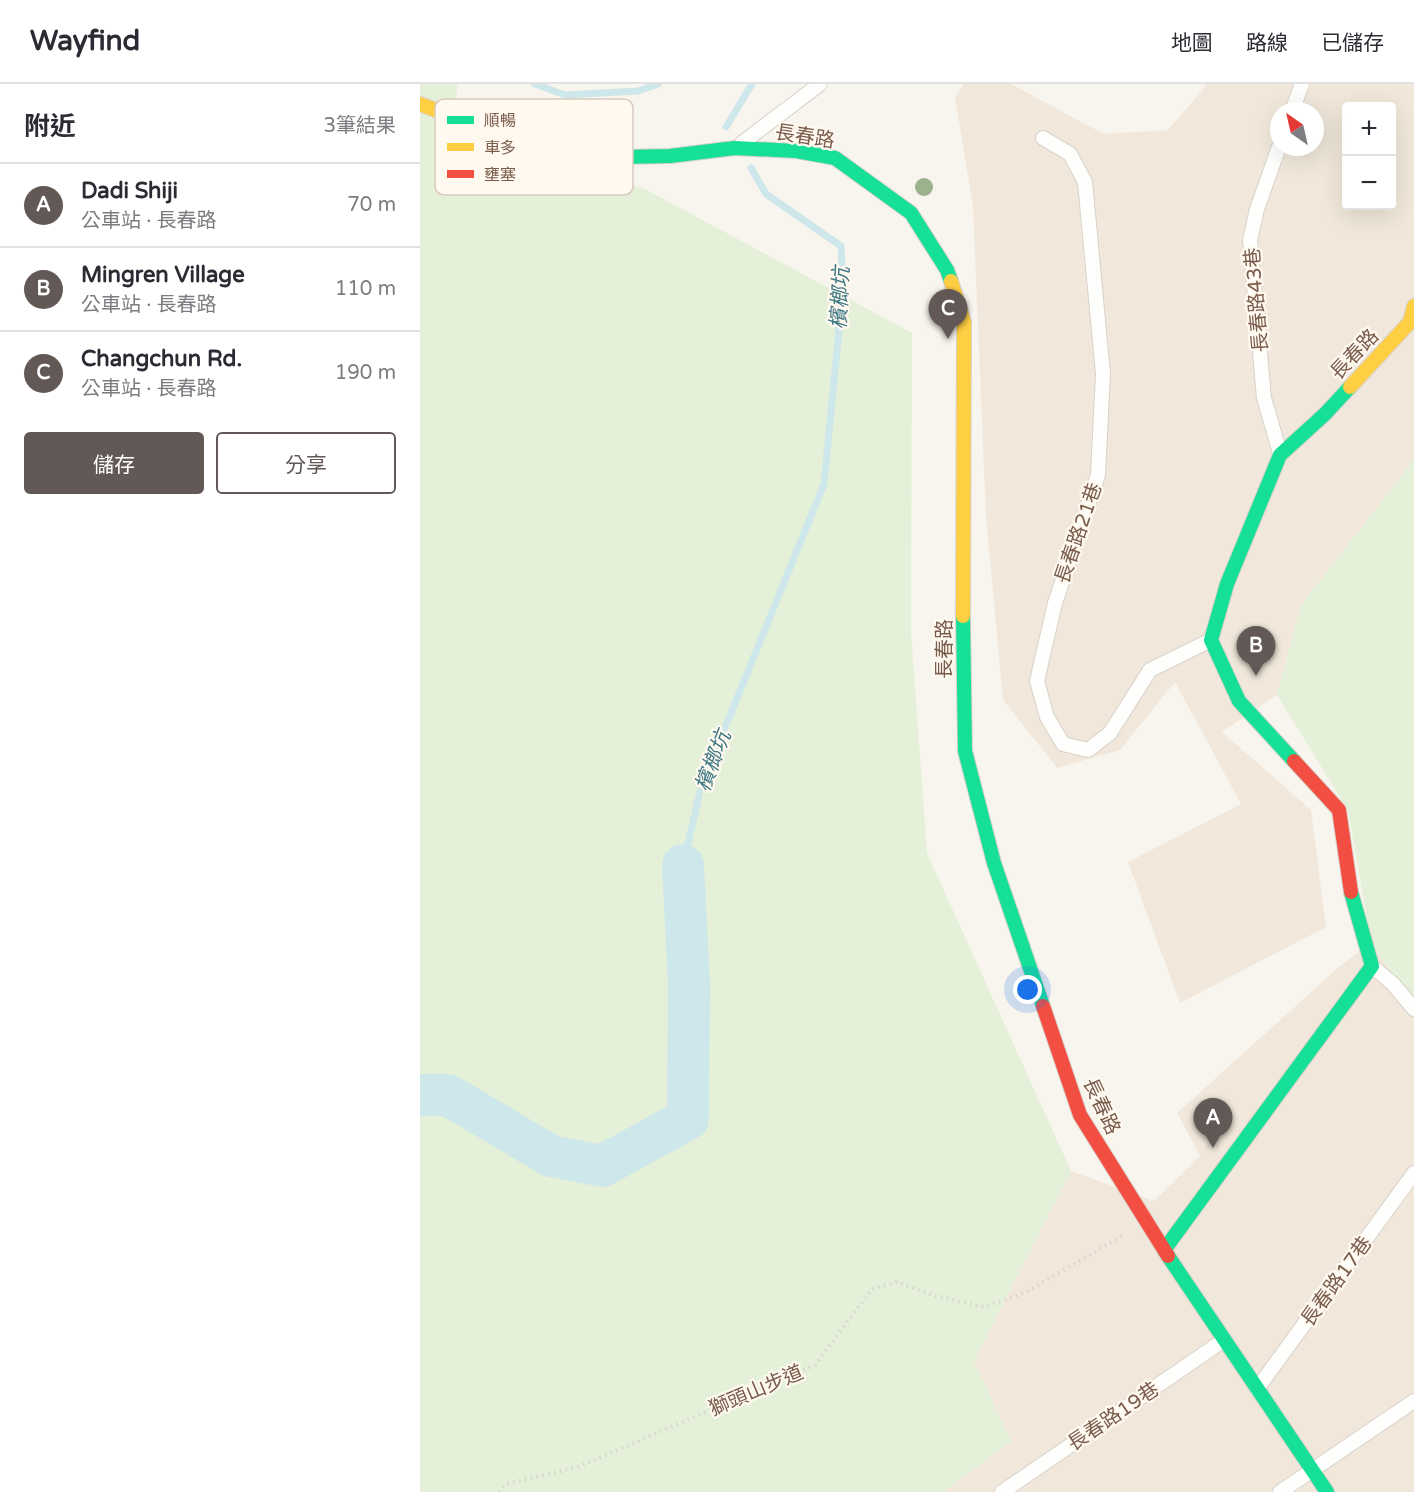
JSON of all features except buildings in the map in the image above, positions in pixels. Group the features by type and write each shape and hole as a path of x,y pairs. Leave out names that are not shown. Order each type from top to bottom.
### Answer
{"street":[{"name":"長春路","path":"420,104 435,110"},
{"name":"長春路","path":"633,157 670,156 735,147 796,151 835,158 911,213 947,270 964,322 965,751 994,863 1080,1115 1146,1223 1327,1492"},
{"name":"長春路","path":"1211,640 1227,584 1280,455 1325,414 1410,322 1414,306"},
{"path":"1164,1250 1372,966 1352,897 1339,810 1239,701 1211,640"}],"lane":[{"path":"735,147 820,84"},
{"path":"1295,102 1302,84"},
{"name":"長春路21巷","path":"1043,138 1070,154 1085,182 1103,374 1098,475 1055,603 1036,681 1047,717 1063,744 1088,750 1110,733 1150,670 1211,640"},
{"name":"長春路43巷","path":"1276,156 1257,209 1250,240 1264,398 1280,455"},
{"path":"1372,966 1393,984 1414,1009"},
{"name":"長春路17巷","path":"1257,1389 1414,1173"},
{"name":"長春路19巷","path":"1002,1492 1224,1340"},
{"path":"1280,1492 1414,1401"}],"path":[{"name":"獅頭山步道","path":"499,1492 506,1484 578,1467 814,1365 872,1289 897,1282 936,1296 984,1307 1026,1292 1146,1223"}],"shaded area":[{"path":"964,84 1011,84 1104,134 1168,130 1206,86 1204,84 1414,84 1414,458 1301,605 1277,695 1222,732 1311,810 1326,927 1180,1003 1128,862 1241,804 1175,682 1120,750 1057,768 1003,700 986,516 973,207 955,97"},
{"path":"1371,942 1414,1006 1414,1492 943,1492 1011,1441 974,1361 1071,1171 1154,1201 1200,1156 1177,1113 1339,967"}],"green space":[{"path":"420,84 457,84 457,99 435,99 435,195 633,195 633,185 645,189 912,333 911,631 927,853 1071,1171 974,1361 1011,1441 943,1492 420,1492"},
{"path":"1414,458 1414,1006 1371,942 1348,810 1277,695 1301,605"}],"waterway":[{"path":"535,84 565,95 638,91 658,84"},
{"name":"檳榔坑","path":"726,127 752,84"},
{"name":"檳榔坑","path":"683,865 701,787 824,484 843,288 841,246 766,194 751,168"},
{"name":"檳榔坑","path":"420,1095 448,1095 551,1156 602,1166 688,1119 689,984 683,865"}],"traffic: fast":[{"path":"633,157 670,156 735,148 796,151 835,158 911,213 947,270 951,281"},
{"path":"1294,761 1239,701 1211,640 1227,584 1280,455 1325,414 1350,387"},
{"path":"963,616 965,751 994,863 1043,1006"},
{"path":"1164,1250 1372,966 1351,892"},
{"path":"1168,1256 1327,1492"}],"traffic: slow":[{"path":"420,104 435,110"},
{"path":"951,281 964,322 963,616"},
{"path":"1350,387 1410,322 1414,306"}],"traffic: jam":[{"path":"1294,761 1339,810 1351,892"},
{"path":"1043,1006 1080,1115 1168,1256"}],"place":[{"name":"Changchun Rd.","path":"948,339"},
{"name":"Mingren Village","path":"1256,676"},
{"name":"Dadi Shiji","path":"1213,1148"}]}
